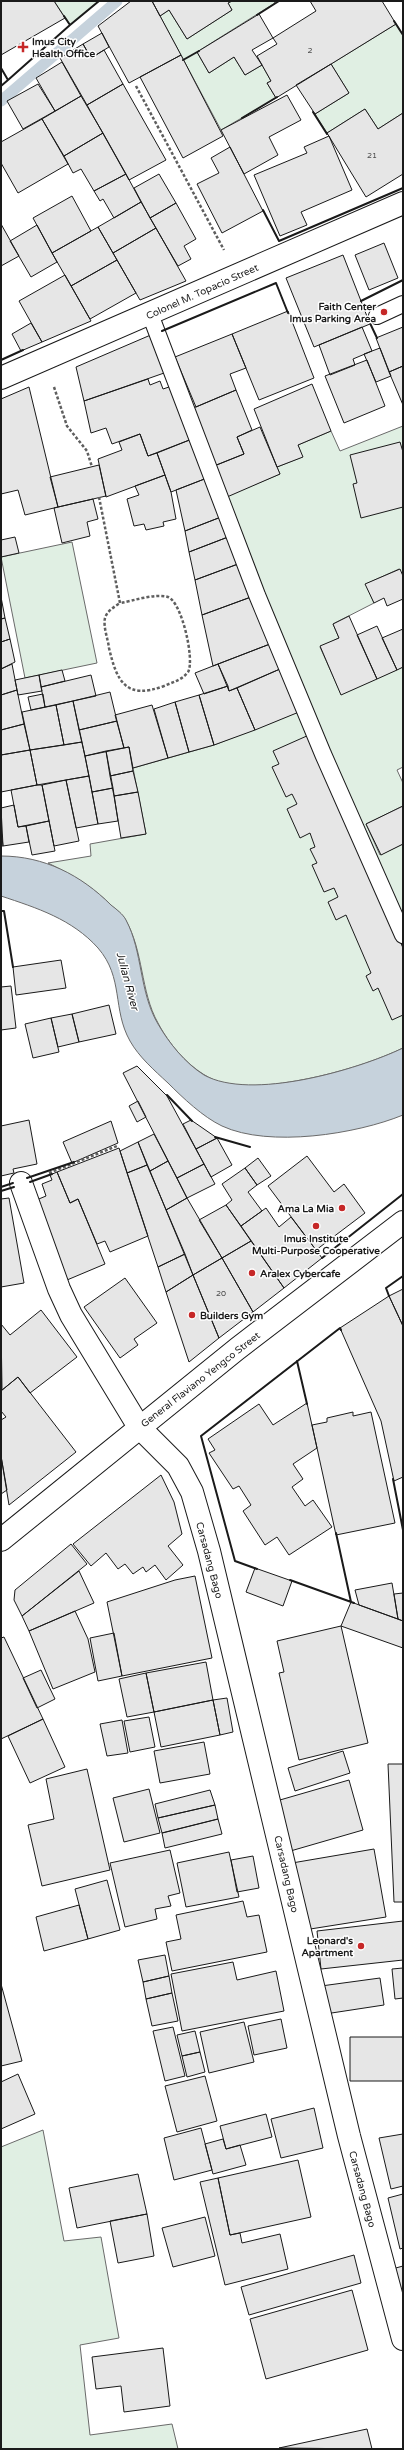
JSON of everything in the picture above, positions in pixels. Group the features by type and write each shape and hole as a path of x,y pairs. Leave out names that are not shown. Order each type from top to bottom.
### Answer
{"street":[{"name":"Colonel M. Topacio Street","path":"1,378 403,203"},
{"name":"Carsadang Bago","path":"21,1183 59,1289 68,1309 139,1427 178,1466 192,1492 209,1551 348,2128 403,2339"},
{"name":"General Flaviano Yengco Street","path":"1,1540 139,1427 403,1222"}],"lane":[{"path":"377,316 403,304"},
{"path":"150,314 257,595 323,754 403,935"}],"path":[{"path":"136,86 238,276"},
{"path":"46,359 67,426 87,451 92,467"},
{"path":"99,497 120,603"},
{"path":"162,596 170,598 177,604 181,614 190,660 189,671 184,678 160,687 143,691 124,686 118,677 112,660 105,628 105,618 110,609 120,603 162,596"},
{"path":"21,1183 117,1146"}],"green space":[{"path":"54,1 99,1 70,25"},
{"path":"232,1 273,1 275,3 197,52 209,73 234,57 245,75 262,65 271,81 267,83 276,98 221,130 160,16 169,10 187,39 232,10 228,3"},
{"path":"396,24 403,35 403,113 378,129 365,109 327,133 315,114 349,93 331,64"},
{"path":"403,426 403,576 399,569 366,584 374,603 333,624 339,638 320,647 341,694 403,667 403,767 397,770 403,783 403,806 366,824 380,855 403,844 403,1048 385,1056 343,1070 296,1081 251,1086 232,1085 220,1082 198,1071 188,1063 171,1044 158,1023 148,998 136,944 123,916 90,887 48,863 91,856 90,844 146,834 133,768 214,745 298,712 215,501 280,474 277,467 302,457 298,445 331,431 340,451"},
{"path":"72,542 97,663 25,678 1,557"},
{"path":"43,2130 64,2241 101,2237 119,2338 80,2345 90,2435 172,2424 178,2449 1,2449 1,2147"}],"water":[{"name":"Julian River","path":"1,856 32,859 61,869 74,876 99,894 121,914 126,920 136,945 147,999 158,1024 178,1052 190,1065 204,1075 224,1082 248,1085 275,1084 304,1080 332,1073 383,1057 403,1048 403,1115 384,1122 338,1133 288,1137 241,1133 222,1126 208,1118 187,1101 152,1068 142,1058 130,1041 121,1017 115,982 106,959 98,948 77,929 65,922 41,910 1,896"}],"building":[{"name":"Imus City Health Office","path":"1,1 54,1 65,18 1,55"},
{"path":"131,1 152,1 181,55 129,83 98,26"},
{"path":"152,1 232,1 228,3 232,10 187,39 169,10 160,16"},
{"path":"310,1 382,1 396,24 276,98 267,83 271,81 257,56 277,44 273,38 316,11"},
{"path":"259,14 273,38 252,50 262,65 245,75 234,57 209,73 197,52"},
{"path":"102,33 109,47 91,58 83,44"},
{"path":"83,44 91,58 104,50 123,84 87,105 60,58"},
{"path":"181,55 223,136 183,158 140,77"},
{"path":"62,62 81,96 55,111 36,78"},
{"path":"331,64 349,93 315,114 296,85"},
{"path":"38,84 55,111 23,129 7,101"},
{"path":"123,84 166,160 129,180 87,105"},
{"path":"287,95 301,120 269,137 278,155 244,174 221,130"},
{"path":"81,96 103,133 64,156 42,119"},
{"path":"365,109 378,129 403,113 403,174 366,197 327,133"},
{"path":"42,119 68,164 18,193 1,163 1,142"},
{"path":"103,133 126,174 94,191 81,169 73,173 64,156"},
{"path":"329,136 352,190 301,212 307,225 280,236 254,175 307,153 304,147"},
{"path":"230,147 263,211 222,233 197,184 219,173 211,158"},
{"path":"126,174 141,202 114,218 103,199 100,201 94,191"},
{"path":"159,174 176,203 150,218 134,188"},
{"path":"72,196 91,231 52,253 33,218"},
{"path":"141,202 156,228 113,253 98,227"},
{"path":"176,203 196,239 184,246 191,259 178,266 150,218"},
{"path":"1,224 19,256 1,266"},
{"path":"37,225 57,262 31,277 10,241"},
{"path":"98,227 117,260 71,286 52,253"},
{"path":"156,228 186,281 140,300 113,253"},
{"path":"384,243 398,278 369,290 355,255"},
{"path":"343,255 370,324 314,347 286,278"},
{"path":"117,260 136,293 90,319 71,286"},
{"path":"65,275 91,321 42,342 19,301"},
{"path":"288,311 314,378 259,400 232,334"},
{"path":"31,323 42,342 21,351 12,334"},
{"path":"362,327 372,351 353,359 355,365 330,375 319,345"},
{"path":"403,327 403,366 389,372 376,338"},
{"path":"153,334 167,372 84,401 76,367"},
{"path":"232,334 246,368 230,374 236,390 196,407 175,357"},
{"path":"380,348 391,376 376,382 364,354"},
{"path":"367,360 385,406 344,423 325,376"},
{"path":"403,366 403,405 389,372"},
{"path":"148,379 150,385 160,381 163,389 172,386 192,439 148,456 140,434 112,444 106,428 91,433 84,401"},
{"path":"312,384 331,431 298,445 303,457 277,467 254,409"},
{"path":"29,387 58,507 25,515 18,490 1,494 1,399"},
{"path":"236,390 252,430 237,437 244,454 214,466 191,409"},
{"path":"260,427 280,474 227,497 214,466 244,454 237,437"},
{"path":"140,434 148,456 157,453 165,475 106,497 98,459 122,450 119,442"},
{"path":"192,439 207,478 171,492 157,453"},
{"path":"400,442 403,452 403,507 361,518 353,484 357,483 350,455"},
{"path":"99,465 106,496 58,507 50,477"},
{"path":"165,475 171,492 176,519 163,522 164,526 146,530 144,524 134,526 127,499 139,495 135,486"},
{"path":"207,478 221,517 185,531 176,490"},
{"path":"93,499 98,519 87,522 90,536 62,543 54,508"},
{"path":"221,517 228,537 189,552 185,531"},
{"path":"15,537 19,553 1,557 1,540"},
{"path":"228,537 238,564 195,580 189,552"},
{"path":"238,564 251,597 202,615 195,580"},
{"path":"400,569 403,576 403,599 387,606 384,598 374,603 365,584"},
{"path":"1,597 5,618 1,619"},
{"path":"251,597 270,644 213,666 202,615"},
{"path":"349,616 377,679 341,695 320,646 339,638 333,624"},
{"path":"5,618 10,639 1,642 1,619"},
{"path":"377,626 397,670 377,679 357,635"},
{"path":"403,629 403,667 397,670 382,638"},
{"path":"10,639 15,662 1,669 1,642"},
{"path":"270,644 280,669 229,691 218,664"},
{"path":"12,664 17,690 1,695 1,669"},
{"path":"218,664 228,686 204,694 195,673"},
{"path":"280,669 299,712 255,730 237,688"},
{"path":"62,670 65,681 41,687 39,675"},
{"path":"39,675 42,691 18,695 15,680"},
{"path":"91,675 96,696 45,707 41,687"},
{"path":"228,686 229,691 237,688 255,730 214,745 199,695"},
{"path":"17,690 24,724 1,730 1,695"},
{"path":"110,692 117,721 79,730 73,701"},
{"path":"43,694 45,707 31,710 28,697"},
{"path":"199,695 214,745 189,752 175,702"},
{"path":"73,701 82,742 64,745 56,705"},
{"path":"175,702 189,752 168,758 154,709"},
{"path":"56,705 64,745 30,750 22,712"},
{"path":"152,705 168,758 133,768 129,747 124,748 115,715"},
{"path":"117,721 124,748 85,756 79,730"},
{"path":"24,724 30,750 1,755 1,730"},
{"path":"309,735 403,948 403,1015 392,1020 378,988 373,991 366,976 371,973 346,915 336,920 328,902 338,897 334,888 324,892 312,865 317,863 310,849 315,847 310,833 300,838 287,809 297,804 292,794 286,797 272,767 279,764 273,751"},
{"path":"82,742 89,776 37,785 30,750"},
{"path":"129,747 133,771 110,776 106,751"},
{"path":"30,750 37,785 1,792 1,755"},
{"path":"106,751 113,788 92,792 85,756"},
{"path":"133,771 138,792 114,796 110,776"},
{"path":"89,776 98,824 76,828 66,780"},
{"path":"66,780 79,841 54,846 42,785"},
{"path":"42,785 49,821 18,827 11,790"},
{"path":"113,788 118,821 98,824 92,792"},
{"path":"138,792 146,834 121,838 114,796"},
{"path":"14,805 18,827 26,826 29,842 3,846 1,808"},
{"path":"403,806 403,844 381,855 366,824"},
{"path":"49,821 55,851 32,855 26,826"},
{"path":"1,829 3,846 1,846"},
{"path":"61,960 66,988 16,995 13,967"},
{"path":"11,986 16,1028 1,1030 1,987"},
{"path":"109,1005 116,1034 79,1042 72,1014"},
{"path":"72,1014 79,1042 58,1047 51,1018"},
{"path":"51,1018 59,1052 33,1058 25,1024"},
{"path":"137,1066 167,1096 204,1164 177,1178 123,1073"},
{"path":"138,1101 146,1117 137,1122 129,1106"},
{"path":"29,1120 37,1164 13,1169 14,1173 1,1176 1,1126"},
{"path":"191,1120 217,1138 196,1149 183,1124"},
{"path":"111,1121 118,1143 72,1163 63,1142"},
{"path":"154,1134 168,1161 150,1171 138,1142"},
{"path":"217,1138 232,1165 211,1177 196,1149"},
{"path":"138,1142 147,1165 127,1173 120,1151"},
{"path":"119,1148 148,1236 110,1252 105,1241 97,1244 78,1199 70,1203 57,1172"},
{"path":"307,1156 334,1192 344,1184 365,1213 316,1250 268,1186"},
{"path":"258,1158 271,1176 257,1185 245,1168"},
{"path":"168,1161 187,1198 166,1210 150,1171"},
{"path":"204,1164 215,1184 187,1198 177,1178"},
{"path":"147,1165 185,1254 158,1267 127,1173"},
{"path":"245,1168 257,1185 248,1192 262,1211 241,1226 226,1205 232,1200 222,1184"},
{"path":"57,1172 70,1203 78,1199 105,1264 67,1280 34,1201 46,1196 42,1184 52,1180 50,1175"},
{"path":"9,1198 24,1283 1,1287 1,1199"},
{"path":"187,1198 222,1258 193,1275 166,1210"},
{"path":"226,1205 251,1241 222,1258 199,1220"},
{"path":"266,1208 279,1227 291,1217 322,1258 284,1288 241,1226"},
{"name":"Aralex Cybercafe","path":"251,1241 284,1288 253,1312 222,1258"},
{"path":"185,1254 193,1275 166,1292 158,1267"},
{"path":"222,1258 253,1312 219,1338 193,1275"},
{"name":"Builders Gym","path":"193,1275 219,1338 189,1362 166,1292"},
{"path":"125,1278 157,1323 134,1339 138,1345 120,1358 84,1307"},
{"path":"403,1289 403,1326 389,1296"},
{"path":"389,1296 403,1326 403,1477 394,1481 381,1421 340,1328"},
{"path":"41,1310 77,1357 30,1393 18,1377 2,1390 1,1324 10,1335"},
{"path":"18,1377 76,1452 9,1505 1,1456 1,1420 6,1417 1,1411 1,1391"},
{"path":"307,1403 317,1448 293,1464 303,1479 292,1487 305,1506 313,1500 332,1527 289,1555 277,1537 265,1545 243,1511 251,1505 239,1486 233,1489 209,1453 215,1450 208,1439 259,1404 273,1425"},
{"path":"353,1412 353,1416 371,1412 395,1523 336,1535 312,1425 327,1422 327,1418"},
{"path":"1,1456 7,1490 1,1494"},
{"path":"161,1475 174,1502 182,1534 168,1546 183,1565 166,1580 155,1565 146,1572 143,1567 133,1574 125,1564 118,1569 106,1553 91,1566 73,1544"},
{"path":"71,1544 87,1564 22,1616 14,1600 15,1590"},
{"path":"255,1568 292,1581 283,1606 246,1592"},
{"path":"79,1571 94,1603 29,1631 22,1616"},
{"path":"195,1576 212,1658 122,1676 107,1602 175,1580"},
{"path":"392,1583 398,1619 359,1605 355,1590"},
{"path":"403,1593 403,1621 398,1619 394,1594"},
{"path":"351,1602 403,1621 403,1648 341,1626"},
{"path":"75,1611 88,1639 95,1672 53,1689 29,1631"},
{"path":"341,1626 368,1743 299,1760 279,1673 284,1672 277,1641"},
{"path":"114,1633 122,1676 98,1681 90,1638"},
{"path":"4,1637 43,1719 1,1739 1,1638"},
{"path":"206,1662 213,1700 154,1712 146,1673"},
{"path":"41,1670 55,1699 37,1708 23,1678"},
{"path":"146,1673 154,1712 127,1717 119,1679"},
{"path":"227,1698 233,1732 220,1735 213,1700"},
{"path":"213,1700 220,1735 161,1747 154,1712"},
{"path":"149,1717 155,1747 130,1752 124,1721"},
{"path":"43,1719 65,1767 30,1783 8,1736"},
{"path":"122,1720 128,1753 107,1756 100,1724"},
{"path":"204,1742 210,1774 160,1783 154,1751"},
{"path":"343,1751 350,1773 295,1791 288,1768"},
{"path":"388,1764 403,1764 403,1902 394,1902"},
{"path":"87,1769 110,1870 42,1886 28,1825 54,1819 46,1779"},
{"path":"349,1780 363,1830 287,1852 273,1802"},
{"path":"149,1789 160,1833 124,1842 113,1798"},
{"path":"210,1790 215,1805 158,1818 155,1804"},
{"path":"215,1805 218,1819 162,1833 158,1818"},
{"path":"218,1819 222,1834 165,1848 162,1833"},
{"path":"374,1849 386,1917 304,1930 292,1863"},
{"path":"170,1850 180,1893 168,1896 171,1906 155,1909 157,1919 125,1927 110,1863"},
{"path":"229,1852 239,1897 186,1907 177,1863"},
{"path":"253,1856 259,1888 237,1892 231,1860"},
{"path":"107,1880 120,1930 88,1939 75,1889"},
{"path":"243,1901 247,1917 259,1915 267,1952 172,1971 166,1942 181,1939 176,1915"},
{"path":"79,1905 88,1939 44,1951 36,1917"},
{"name":"Leonard's Apartment","path":"403,1921 403,1960 321,1969 317,1931"},
{"path":"165,1955 169,1976 143,1982 138,1960"},
{"path":"233,1962 237,1980 276,1971 284,2011 182,2031 171,1974"},
{"path":"403,1968 403,1998 395,1999 392,1969"},
{"path":"169,1976 172,1993 146,1999 143,1982"},
{"path":"380,1978 384,2005 325,2014 321,1986"},
{"path":"1,1984 22,2061 1,2066"},
{"path":"172,1993 178,2021 152,2026 146,1999"},
{"path":"281,2019 287,2048 254,2055 248,2026"},
{"path":"244,2022 254,2062 209,2073 200,2032"},
{"path":"173,2027 185,2076 165,2081 153,2031"},
{"path":"195,2031 200,2052 182,2056 177,2035"},
{"path":"350,2037 403,2037 403,2081 350,2081"},
{"path":"200,2052 205,2072 187,2077 182,2056"},
{"path":"18,2074 35,2114 1,2129 1,2082"},
{"path":"205,2076 217,2121 177,2132 165,2086"},
{"path":"314,2108 323,2148 281,2158 271,2119"},
{"path":"266,2114 272,2137 226,2149 220,2126"},
{"path":"201,2128 212,2170 174,2180 164,2138"},
{"path":"403,2134 403,2186 391,2189 379,2138"},
{"path":"223,2139 226,2149 240,2145 246,2165 213,2174 205,2144"},
{"path":"298,2160 311,2217 230,2235 218,2178"},
{"path":"138,2174 147,2214 77,2228 69,2188"},
{"path":"218,2178 230,2235 240,2233 242,2243 280,2234 288,2269 225,2285 200,2182"},
{"path":"403,2194 403,2248 400,2249 388,2198"},
{"path":"147,2214 154,2256 118,2263 110,2221"},
{"path":"205,2217 215,2256 173,2267 162,2228"},
{"path":"354,2255 361,2283 249,2315 241,2287"},
{"path":"403,2266 403,2301 385,2271"},
{"path":"352,2290 368,2350 266,2379 250,2319"},
{"path":"163,2348 170,2406 124,2412 121,2386 96,2389 92,2357"},
{"path":"367,2429 372,2449 279,2448"}],"waterway":[{"path":"1,101 117,1"}],"wall":[{"path":"70,25 99,1"},
{"path":"257,15 279,1"},
{"path":"1,68 8,80 70,25 64,16"},
{"path":"394,21 403,35"},
{"path":"183,60 199,51"},
{"path":"1,86 8,80"},
{"path":"242,118 277,97"},
{"path":"313,112 327,134"},
{"path":"263,210 279,241 403,188"},
{"path":"361,301 403,280"},
{"path":"162,331 276,283 288,313"},
{"path":"369,321 377,338"},
{"path":"1,360 23,350"},
{"path":"1,911 4,911 13,967"},
{"path":"167,1095 192,1121"},
{"path":"215,1137 250,1147"},
{"path":"27,1178 74,1162"},
{"path":"30,1182 52,1174"},
{"path":"1,1187 13,1183"},
{"path":"1,1191 14,1187"},
{"path":"322,1258 403,1194"},
{"path":"389,1296 386,1288 403,1276"},
{"path":"257,1569 235,1561 201,1436 340,1328 341,1330"},
{"path":"297,1361 307,1404"},
{"path":"393,1479 403,1530"},
{"path":"336,1533 351,1602"},
{"path":"290,1580 354,1603"}],"place":[{"name":"Imus City Health Office","path":"23,47"},
{"name":"Faith Center Imus Parking Area","path":"384,312"},
{"name":"Ama La Mia","path":"342,1208"},
{"name":"Imus Institute Multi-Purpose Cooperative","path":"316,1226"},
{"name":"Aralex Cybercafe","path":"252,1273"},
{"name":"Builders Gym","path":"192,1315"},
{"name":"Leonard's Apartment","path":"361,1946"}]}
